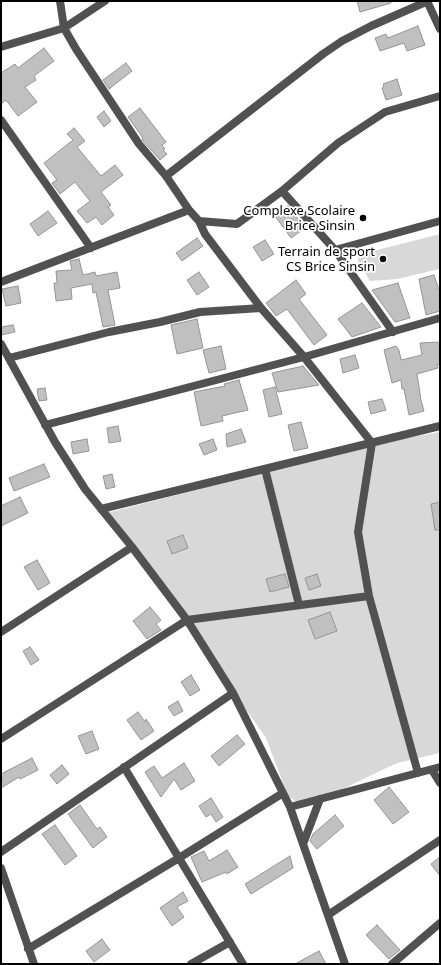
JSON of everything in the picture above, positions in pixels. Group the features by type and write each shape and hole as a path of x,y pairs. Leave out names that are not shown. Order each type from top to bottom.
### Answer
{"street":[{"path":"60,1 64,28 76,49 139,144 166,176 189,210 199,221 205,234 261,308 304,357 372,443 358,532 369,596 418,773"},
{"path":"1,47 64,28 105,1"},
{"path":"166,176 323,54 342,41 371,26 427,1 440,29"},
{"path":"199,221 237,224 282,191 338,143 386,112 440,96"},
{"path":"1,120 91,248"},
{"path":"282,191 334,250 393,332"},
{"path":"1,282 189,210"},
{"path":"334,250 440,222"},
{"path":"9,358 109,332 200,312 261,308"},
{"path":"45,425 304,357 440,318"},
{"path":"1,344 45,425 85,489 188,620 233,693 290,807 345,964"},
{"path":"102,509 440,426"},
{"path":"265,469 300,605"},
{"path":"1,632 132,547"},
{"path":"1,739 188,620 369,596"},
{"path":"1,852 233,693"},
{"path":"124,767 243,964"},
{"path":"290,807 440,767"},
{"path":"432,770 440,783"},
{"path":"28,949 283,793"},
{"path":"302,844 320,799"},
{"path":"328,915 440,840"},
{"path":"1,868 34,964"},
{"path":"392,964 440,923"},
{"path":"191,964 230,942"}],"shaded area":[{"path":"440,234 440,269 397,279 370,281 358,261 358,255"},
{"path":"440,432 440,753 397,763 332,794 297,802 288,796 266,738 107,513 375,444"}],"building":[{"path":"357,1 391,1 391,3 360,12"},
{"path":"418,26 425,45 407,51 404,43 380,51 375,38 386,34 388,38"},
{"path":"44,48 54,61 34,76 36,80 25,87 37,102 18,116 6,100 1,104 1,73 15,64 18,68"},
{"path":"126,63 132,71 109,89 103,80"},
{"path":"397,79 402,95 386,100 382,88 384,87 383,84"},
{"path":"140,108 166,142 162,145 165,149 163,150 167,154 160,160 143,141 143,138 128,117"},
{"path":"104,111 111,121 104,127 97,117"},
{"path":"74,128 85,141 77,147 101,176 115,165 123,175 101,192 111,205 108,207 114,215 102,225 96,217 87,223 77,211 90,201 75,182 60,194 52,183 57,180 44,163 73,140 67,134"},
{"path":"288,206 305,228 291,238 275,216"},
{"path":"48,211 57,223 38,236 30,224"},
{"path":"197,238 203,246 182,261 176,253"},
{"path":"265,240 274,254 262,261 253,247"},
{"path":"79,259 83,275 95,272 96,276 117,272 120,288 108,290 115,325 103,327 96,292 93,293 92,284 71,288 72,299 56,301 54,283 57,283 56,271 72,270 70,261"},
{"path":"199,272 209,287 197,295 187,280"},
{"path":"434,275 440,293 440,311 426,315 419,279"},
{"path":"296,280 306,294 299,299 327,335 314,345 287,309 276,316 266,303"},
{"path":"398,283 410,318 395,322 372,290"},
{"path":"18,286 21,303 6,306 2,289"},
{"path":"362,303 381,327 352,337 338,319"},
{"path":"197,319 203,348 177,354 171,325"},
{"path":"13,325 15,332 1,335 1,327"},
{"path":"440,342 440,364 437,365 438,368 417,374 424,411 409,415 401,380 392,383 384,350 396,346 399,350 401,360 422,355 420,343"},
{"path":"221,346 226,369 209,373 203,350"},
{"path":"355,355 359,368 343,373 340,359"},
{"path":"303,366 319,385 278,392 272,373"},
{"path":"239,380 248,410 222,416 223,421 201,426 194,392 225,386 224,384"},
{"path":"275,387 282,414 269,417 263,390"},
{"path":"45,388 47,400 39,401 37,389"},
{"path":"382,399 386,410 371,414 368,402"},
{"path":"301,422 308,448 294,451 288,425"},
{"path":"118,426 121,441 109,443 107,428"},
{"path":"241,429 246,442 227,447 226,434"},
{"path":"87,439 89,451 73,454 71,442"},
{"path":"213,439 217,450 204,455 199,444"},
{"path":"44,464 50,477 14,491 9,478"},
{"path":"112,474 115,487 106,489 103,476"},
{"path":"20,497 28,513 1,526 1,506"},
{"path":"440,502 440,530 435,530 431,504"},
{"path":"183,535 188,548 172,554 167,541"},
{"path":"37,560 50,583 38,590 24,567"},
{"path":"285,574 289,587 270,592 266,579"},
{"path":"317,574 321,586 309,590 305,578"},
{"path":"150,607 161,620 156,624 161,630 147,639 133,621"},
{"path":"330,612 337,631 315,639 308,620"},
{"path":"30,647 39,660 31,665 23,651"},
{"path":"191,675 200,690 190,696 181,682"},
{"path":"178,701 183,711 174,716 168,707"},
{"path":"138,712 145,722 146,719 154,731 141,740 127,720"},
{"path":"92,731 99,749 86,754 78,736"},
{"path":"237,735 245,744 219,766 211,756"},
{"path":"32,758 38,770 20,779 19,777 1,788 1,774"},
{"path":"184,763 195,781 181,790 174,779 161,797 145,772 154,766 162,778"},
{"path":"62,765 69,774 57,784 50,775"},
{"path":"389,787 409,812 393,824 374,800"},
{"path":"211,798 223,817 216,822 211,814 206,817 199,806"},
{"path":"80,805 97,829 100,827 107,837 93,848 68,814"},
{"path":"335,815 344,826 317,849 310,841 313,834"},
{"path":"55,825 77,856 65,865 42,834"},
{"path":"227,850 238,867 227,874 226,872 202,882 191,857 204,851 209,861"},
{"path":"290,856 293,868 251,894 245,884"},
{"path":"440,857 440,876 431,864"},
{"path":"183,892 188,901 177,907 184,917 172,926 160,908"},
{"path":"377,925 400,950 389,959 366,935"},
{"path":"102,939 110,950 94,962 86,951"},
{"path":"319,951 326,964 295,964"}],"place":[{"name":"Complexe Scolaire Brice Sinsin","path":"363,218"},
{"name":"Terrain de sport CS Brice Sinsin","path":"383,259"}]}
